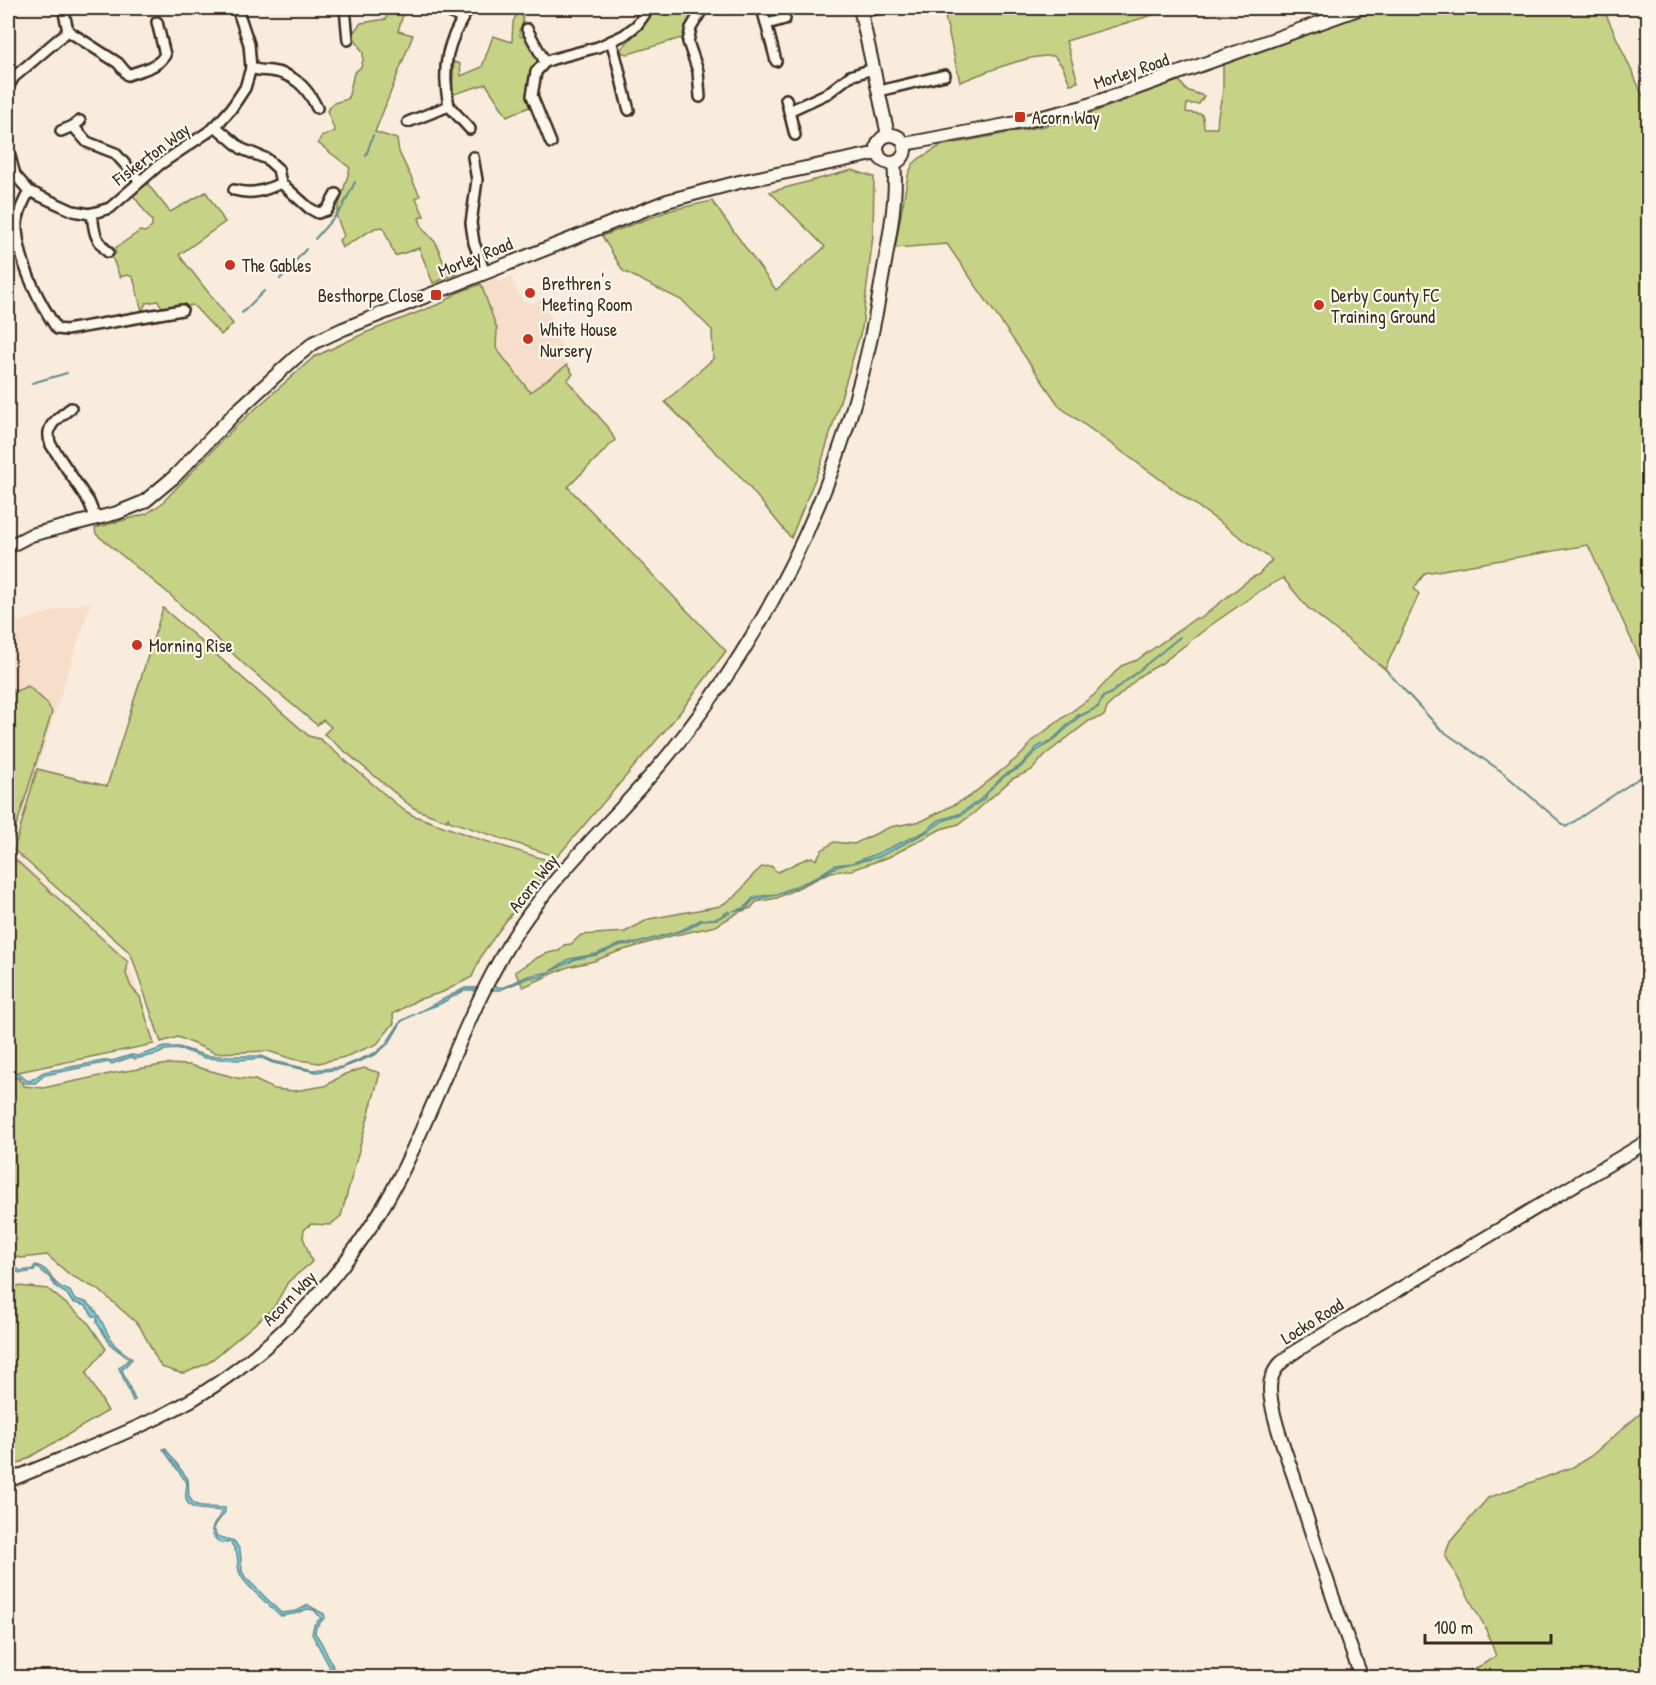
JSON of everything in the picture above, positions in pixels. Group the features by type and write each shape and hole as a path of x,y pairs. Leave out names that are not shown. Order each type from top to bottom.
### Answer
{"street":[{"path":"63,8 68,31 117,63 128,75 151,68 161,62 165,55 157,22"},
{"name":"Fiskerton Way","path":"92,213 110,208 159,165 215,126 246,88 251,68 249,44 237,8"},
{"path":"345,8 348,40"},
{"path":"443,8 462,19"},
{"path":"469,8 447,54 444,83 449,106 470,129"},
{"path":"551,143 532,96 536,72 545,62 598,47 624,35 636,25 649,8"},
{"path":"700,97 698,71 688,42 691,28 703,8"},
{"path":"762,8 776,61"},
{"path":"880,8 860,10 888,135"},
{"name":"Morley Road","path":"905,144 1022,122 1083,107 1347,10 1361,8"},
{"path":"767,24 785,19"},
{"path":"527,29 545,62"},
{"path":"8,87 14,77 68,31"},
{"path":"611,41 620,65 621,82 629,110"},
{"path":"8,67 14,77"},
{"path":"251,68 288,74 300,82 311,94 317,108"},
{"path":"789,111 828,93 850,76 873,69"},
{"path":"879,91 945,75"},
{"path":"786,99 795,135"},
{"path":"408,122 449,106"},
{"path":"61,131 77,124 87,142 115,153 140,181"},
{"path":"215,126 242,149 267,159 278,169 281,183 309,208 318,213 327,210 336,194"},
{"path":"888,135 900,138 905,144 902,159 894,163 885,162 878,153 880,141 888,135"},
{"path":"8,149 15,175 29,190 73,211 92,213 97,241 108,252"},
{"name":"Morley Road","path":"8,547 31,535 96,519 144,502 157,492 250,399 315,342 343,329 667,201 878,153"},
{"path":"473,157 477,180 471,223 474,243 486,273"},
{"name":"Acorn Way","path":"8,1481 138,1426 194,1399 253,1358 291,1323 327,1285 358,1245 397,1182 483,990 512,940 569,866 667,756 697,718 746,648 794,561 817,512 839,456 862,379 877,313 888,248 896,176 894,163"},
{"path":"476,171 486,169"},
{"path":"234,190 248,194 261,192 281,183"},
{"path":"29,190 20,208 17,229 25,266 36,294 57,329 66,330 182,310"},
{"path":"152,304 154,315"},
{"path":"71,408 52,422 48,437 89,502 96,519"},
{"name":"Locko Road","path":"1362,1677 1336,1611 1283,1445 1270,1388 1273,1373 1286,1358 1299,1349 1648,1141"}],"shaded area":[{"name":"White House Nursery","path":"511,276 522,301 533,303 545,298 567,365 530,392 496,348 497,329 481,284 494,278 500,282"},
{"path":"91,602 10,851 128,962 154,1044 8,1074 8,625"}],"green space":[{"path":"389,8 405,8 398,31 413,35 375,132 397,139 399,152 420,196 416,198 424,216 419,218 423,229 436,243 445,266 457,274 433,283 419,248 395,256 383,227 375,228 342,248 339,240 344,236 336,215 350,168 318,143 321,137 335,131 327,111 334,103 348,99 354,73 361,67 363,53 352,34 361,23 386,19"},
{"path":"654,8 697,8 686,26 685,37 628,54 623,53 620,50 639,30"},
{"path":"943,8 1176,8 1066,41 1078,82 1070,84 1063,67 1054,56 1020,61 960,82"},
{"name":"Derby County FC Training Ground","path":"1373,8 1603,8 1648,107 1648,676 1588,545 1425,573 1414,588 1419,594 1385,669 1308,608 1283,578 1263,589 1162,663 1141,675 1108,706 1104,716 1089,721 1045,755 1032,770 1012,779 959,824 941,829 889,857 851,870 831,872 777,898 756,902 751,908 739,912 716,926 671,936 568,967 523,987 515,972 541,956 559,951 564,945 571,944 581,935 625,932 649,919 720,906 736,896 762,867 771,866 777,872 807,858 812,857 816,860 822,850 834,842 854,844 890,827 922,821 969,797 1023,753 1033,740 1094,695 1121,666 1137,660 1196,618 1201,618 1251,578 1258,575 1272,560 1060,407 947,244 895,248 908,175 913,164 940,146 1070,121 1179,80 1186,90 1204,96 1199,104 1187,104 1186,112 1201,114 1204,128 1217,128 1223,91 1223,63"},
{"path":"518,11 522,13 523,25 519,30 520,36 529,39 541,61 534,71 527,96 532,106 507,116 486,84 454,94 452,92 454,62 460,64 461,76 482,67 493,36 512,42 513,22"},
{"path":"852,170 874,177 873,235 862,328 821,464 791,538 740,476 665,402 713,359 712,330 683,301 623,271 602,236 671,210 712,201 776,290 825,247 770,192"},
{"path":"146,182 170,212 206,192 225,222 179,255 233,324 221,335 193,305 167,309 162,307 158,301 146,303 142,311 133,277 127,275 120,277 112,257 116,253 114,249 140,231 145,232 152,227 152,221 133,195"},
{"path":"481,284 497,329 496,348 530,392 567,365 573,374 567,380 608,427 615,440 568,487 726,651 678,715 557,857 449,821 448,818 447,821 412,807 324,734 331,727 323,720 317,725 246,666 168,593 96,534 95,528 146,514 161,504 236,426 314,357"},
{"path":"163,608 309,736 320,739 402,809 412,815 479,839 557,863 531,889 506,921 482,954 472,977 443,992 417,1000 393,1014 394,1023 377,1044 345,1057 319,1063 292,1059 268,1051 215,1053 178,1037 161,1042 128,951 14,850 37,769 107,786"},
{"path":"28,686 47,703 52,712 8,853 8,688 16,691"},
{"path":"8,853 128,962 126,974 131,987 140,997 154,1044 8,1074"},
{"path":"168,1064 189,1065 237,1078 255,1080 274,1089 294,1091 325,1086 345,1074 364,1068 380,1073 341,1216 330,1225 311,1224 304,1230 303,1237 312,1262 288,1282 274,1307 262,1318 208,1363 185,1373 161,1367 139,1325 99,1290 70,1275 47,1255 21,1258 8,1255 8,1100 14,1093 13,1079 17,1077 24,1086 43,1088"},
{"path":"8,1285 48,1289 87,1321 106,1349 86,1373 108,1411 8,1470"},
{"path":"1648,1407 1648,1677 1456,1677 1496,1656 1485,1627 1445,1555 1450,1542 1488,1498 1573,1467 1591,1456"}],"water":[{"path":"1079,714 1080,716 1053,741 1035,752 1020,768 993,786 1003,776 1020,766 1037,747 1052,740"},
{"path":"989,791 984,799 961,815 943,821 927,832 879,857 836,867 818,877 777,895 753,900 746,909 733,911 744,908 754,897 777,894 813,879 835,865 852,863 924,832 939,820 959,814"},
{"path":"729,911 730,913 717,919 703,920 688,929 635,944 621,945 597,955 576,959 540,977 528,978 500,990 465,990 402,1021 389,1043 375,1055 340,1069 316,1072 273,1063 262,1058 240,1060 205,1058 181,1049 165,1050 158,1054 135,1059 131,1057 112,1064 109,1062 45,1075 35,1083 24,1083 17,1077 8,1081 8,1078 16,1073 30,1081 44,1072 112,1061 131,1055 138,1056 165,1047 179,1047 207,1056 262,1056 272,1061 313,1070 342,1067 377,1052 386,1044 401,1021 465,988 504,987 528,976 549,972 569,959 596,954 621,944 637,943 682,930 700,920 718,918"},
{"path":"12,1265 21,1271 33,1269 35,1265 43,1268 58,1285 70,1291 74,1299 84,1301 92,1307 114,1344 132,1359 122,1370 135,1400 133,1401 119,1368 129,1359 111,1345 97,1323 97,1317 93,1316 86,1306 72,1302 67,1294 57,1288 50,1278 37,1267 34,1271 22,1273 8,1271"},
{"path":"165,1448 188,1479 189,1497 194,1504 203,1507 225,1508 225,1512 214,1527 216,1536 234,1541 240,1550 242,1571 245,1577 281,1613 297,1611 308,1605 324,1614 325,1617 316,1627 315,1633 338,1677 335,1677 312,1634 314,1625 321,1618 314,1610 307,1609 281,1616 248,1585 239,1571 234,1547 230,1542 220,1543 213,1534 213,1527 222,1511 196,1508 188,1503 187,1483 163,1449"}],"waterway":[{"path":"366,156 373,135"},
{"path":"343,206 355,182"},
{"path":"315,239 342,208"},
{"path":"280,279 306,249"},
{"path":"242,313 264,291"},
{"path":"32,383 67,373"},
{"path":"1078,717 1098,707 1103,697 1110,694 1180,637"},
{"path":"1385,669 1440,729 1501,771 1566,827 1648,772"}],"place":[{"name":"Acorn Way","path":"1020,117"},
{"name":"The Gables","path":"230,265"},
{"name":"Brethren's Meeting Room","path":"530,293"},
{"name":"Besthorpe Close","path":"436,295"},
{"name":"Derby County FC Training Ground","path":"1319,305"},
{"name":"White House Nursery","path":"528,339"},
{"name":"Morning Rise","path":"137,645"}]}
